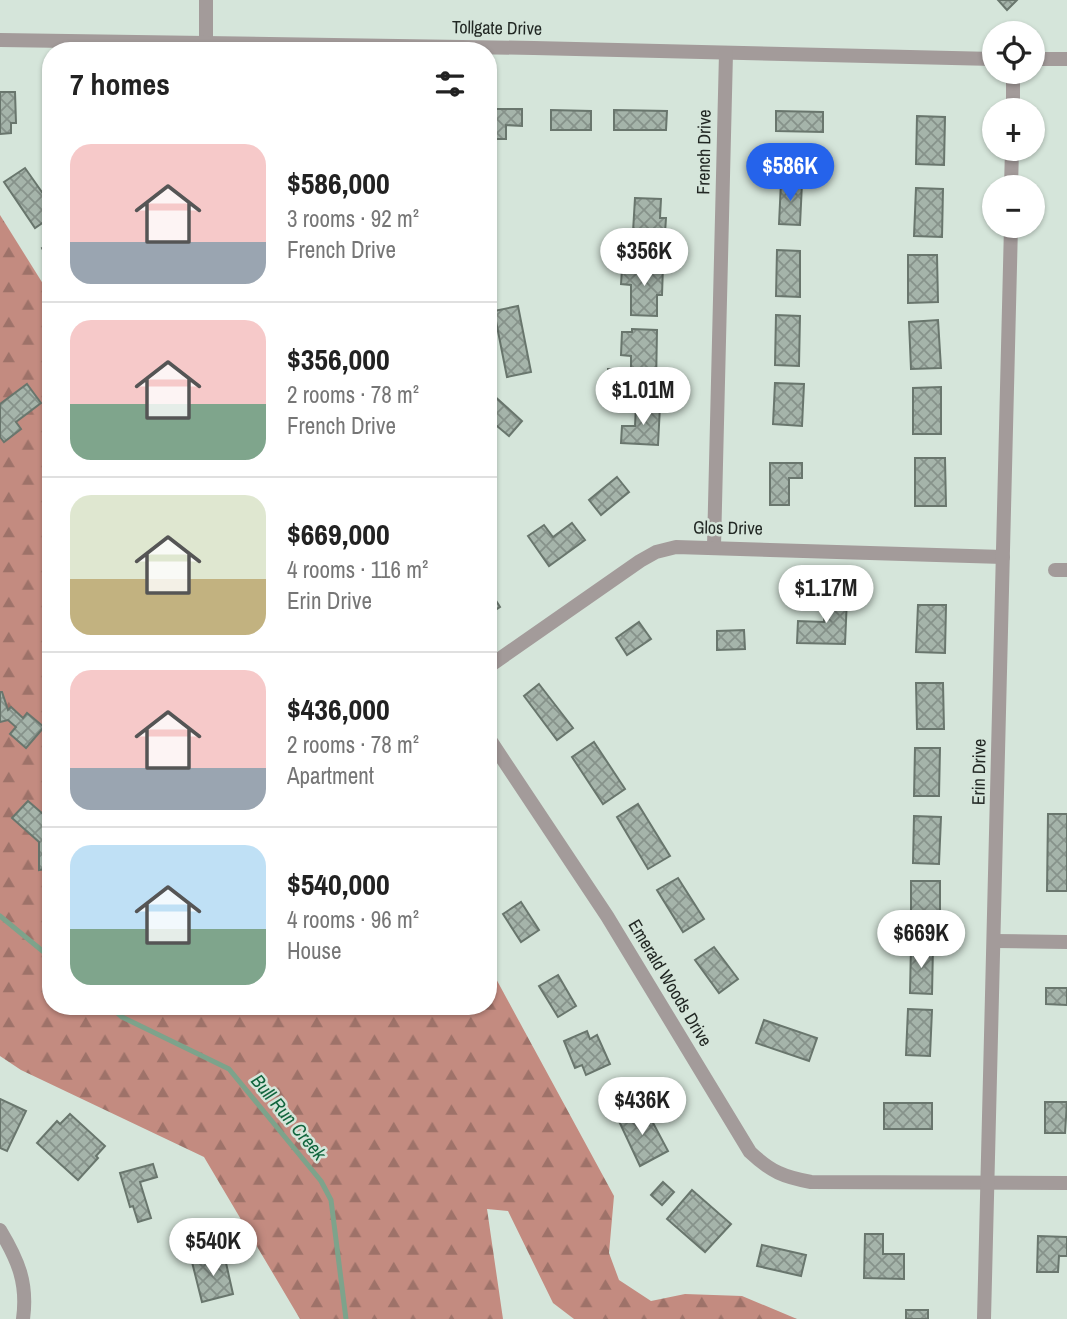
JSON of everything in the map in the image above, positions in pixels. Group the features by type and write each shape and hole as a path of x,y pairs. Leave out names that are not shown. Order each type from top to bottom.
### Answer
{"street":[{"path":"206,0 206,42"},
{"name":"Tollgate Drive","path":"0,40 42,43"},
{"name":"Tollgate Drive","path":"497,48 982,59"},
{"name":"French Drive","path":"714,546 726,52"},
{"path":"1045,59 1067,59"},
{"name":"Erin Drive","path":"984,1319 1010,238"},
{"name":"Glos Drive","path":"497,661 656,552 676,547 714,546 1003,557"},
{"name":"Emerald Woods Drive","path":"497,751 607,916 750,1153 765,1167 785,1177 811,1182 1067,1183"},
{"path":"994,941 1067,942"},
{"path":"0,1230 18,1260 23,1283 23,1319"}],"green space":[{"path":"0,215 42,282 42,1015 497,1015 497,981 614,1196 609,1253 619,1280 651,1301 685,1294 742,1296 797,1319 574,1319 553,1303 508,1211 487,1209 503,1319 300,1319 204,1157 21,1070 0,1056"}],"building":[{"path":"998,0 1017,0 1007,10"},
{"path":"0,92 15,92 16,123 11,123 11,133 0,134"},
{"path":"497,109 522,109 522,126 506,125 506,139 497,139"},
{"path":"551,110 591,111 591,130 551,130"},
{"path":"614,110 667,111 666,130 614,130"},
{"path":"776,111 823,112 823,132 776,131"},
{"path":"917,116 945,117 944,165 916,164"},
{"path":"25,168 42,192 42,223 35,228 4,182"},
{"path":"781,182 802,183 800,225 779,224"},
{"path":"916,188 943,189 942,237 914,236"},
{"path":"635,198 661,199 660,218 666,218 664,248 637,247 637,232 633,232"},
{"path":"777,250 800,251 800,297 776,296"},
{"path":"908,255 937,255 938,302 908,303"},
{"path":"632,265 663,266 662,295 657,295 657,316 631,315 631,285 621,284 622,269 632,269"},
{"path":"518,306 531,372 507,377 497,326 497,310"},
{"path":"776,315 800,316 799,366 775,365"},
{"path":"938,320 941,368 911,369 909,322"},
{"path":"632,329 657,330 656,386 608,384 608,369 631,370 631,356 621,355 622,332 632,332"},
{"path":"775,383 804,384 802,426 773,424"},
{"path":"27,384 41,403 16,422 21,429 4,442 0,437 0,404"},
{"path":"941,387 941,434 913,434 913,388"},
{"path":"497,398 522,421 509,436 497,426"},
{"path":"636,405 660,406 658,445 621,443 622,426 635,426"},
{"path":"915,458 945,458 946,506 915,506"},
{"path":"770,463 802,463 802,478 789,478 789,505 770,505"},
{"path":"617,477 629,492 601,515 589,500"},
{"path":"572,523 585,540 549,566 528,536 544,525 553,537"},
{"path":"825,598 847,598 845,644 797,643 798,621 824,622"},
{"path":"918,605 946,605 945,653 916,652"},
{"path":"639,622 651,639 627,655 616,638"},
{"path":"744,630 745,649 717,650 717,631"},
{"path":"916,683 943,683 944,729 917,729"},
{"path":"539,684 573,728 557,740 524,696"},
{"path":"2,692 8,710 11,707 23,718 27,713 42,725 42,729 26,748 10,734 16,727 8,720 0,722"},
{"path":"594,742 625,789 603,804 572,757"},
{"path":"915,748 940,748 939,796 914,796"},
{"path":"28,801 42,813 42,870 39,870 39,842 12,818"},
{"path":"638,804 670,856 648,869 617,817"},
{"path":"1048,814 1067,814 1067,891 1047,891"},
{"path":"914,816 941,817 939,864 913,863"},
{"path":"678,878 704,919 683,932 657,890"},
{"path":"911,881 940,881 940,929 911,928"},
{"path":"521,902 539,930 521,942 503,914"},
{"path":"911,946 933,947 932,994 910,993"},
{"path":"714,947 738,979 719,993 695,960"},
{"path":"558,975 576,1006 558,1017 539,986"},
{"path":"1046,988 1067,988 1067,1005 1046,1004"},
{"path":"908,1009 932,1010 930,1056 906,1055"},
{"path":"764,1020 817,1038 809,1061 756,1043"},
{"path":"587,1031 590,1039 597,1035 610,1064 586,1075 582,1065 575,1068 564,1041"},
{"path":"0,1099 26,1111 7,1151 0,1148"},
{"path":"1045,1102 1067,1102 1065,1133 1045,1133"},
{"path":"884,1103 932,1103 932,1129 884,1129"},
{"path":"636,1107 644,1122 651,1119 668,1151 640,1166 617,1117"},
{"path":"70,1114 105,1146 78,1180 37,1143 57,1121 60,1124"},
{"path":"153,1164 157,1177 140,1182 151,1218 138,1222 133,1206 130,1207 120,1173"},
{"path":"663,1182 674,1192 662,1205 651,1195"},
{"path":"692,1190 731,1224 705,1252 667,1219"},
{"path":"865,1234 883,1234 883,1254 904,1254 904,1279 864,1278"},
{"path":"1038,1236 1067,1237 1067,1256 1059,1256 1058,1272 1037,1272"},
{"path":"762,1245 806,1255 801,1276 757,1266"},
{"path":"224,1254 233,1294 202,1302 192,1262"},
{"path":"906,1310 928,1310 928,1319 906,1319"}],"waterway":[{"name":"Bull Run Creek","path":"0,916 42,951"},
{"name":"Bull Run Creek","path":"120,1015 229,1069 321,1181 331,1200 346,1319"}]}
